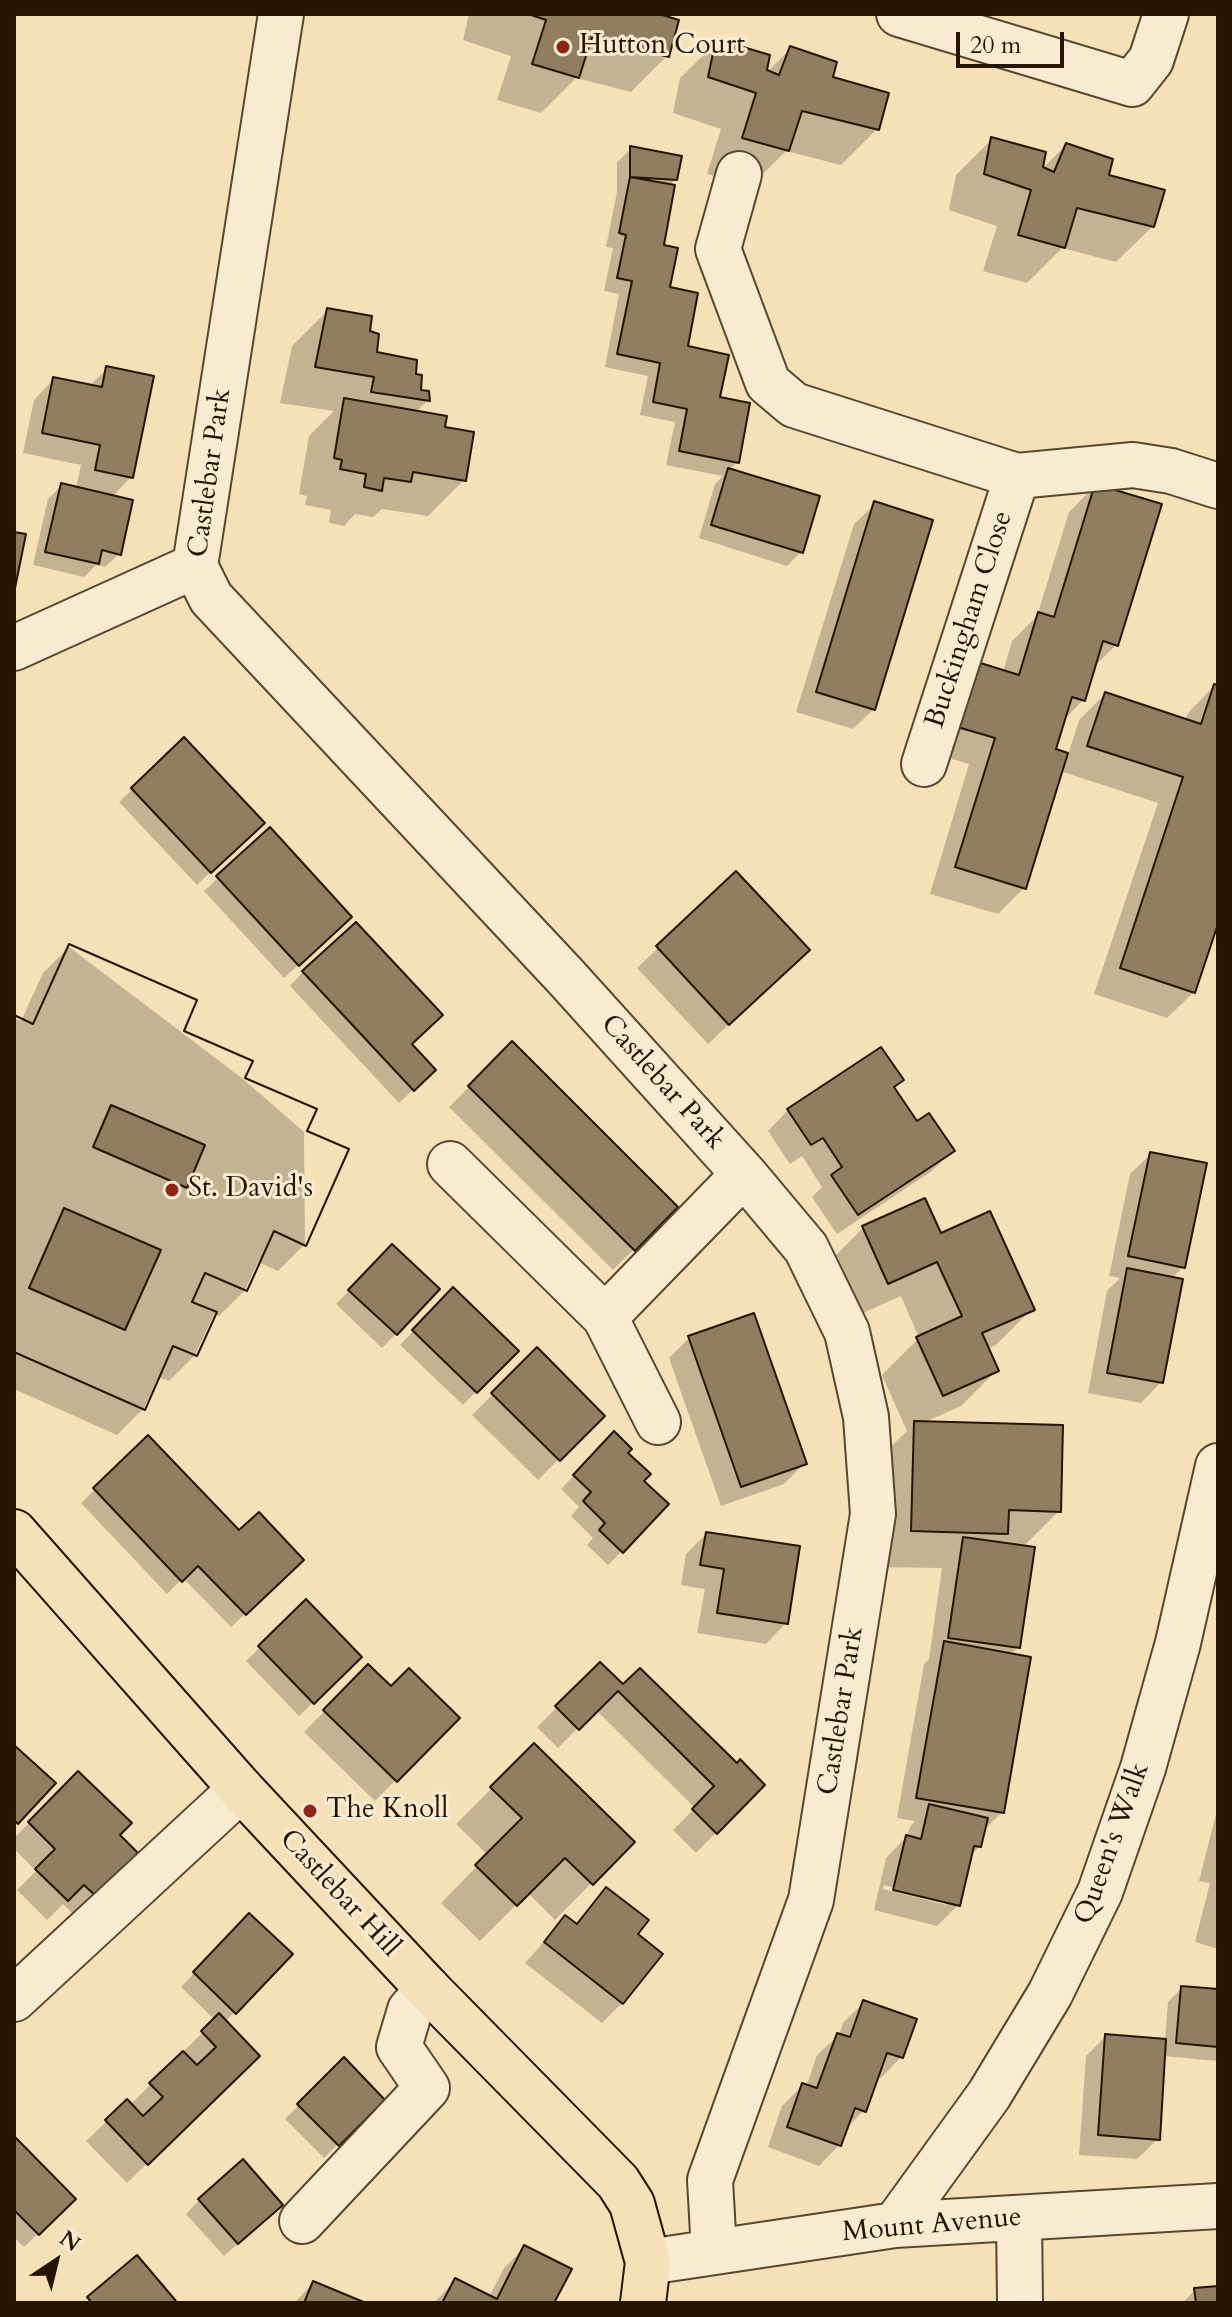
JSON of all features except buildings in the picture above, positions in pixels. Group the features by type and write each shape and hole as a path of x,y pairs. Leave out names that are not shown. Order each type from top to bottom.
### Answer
{"main road":[{"name":"Castlebar Hill","path":"14,1532 241,1789 428,1989 618,2182 632,2204 646,2283"}],"street":[{"name":"Castlebar Park","path":"281,14 195,566 211,598 566,977 744,1174 806,1248 847,1332 866,1417 873,1514 811,1900 710,2180 714,2251"},
{"path":"899,14 1132,84 1151,60 1166,14"},
{"name":"Buckingham Close","path":"739,174 718,249 768,383 794,405 1017,476 1133,465 1171,471 1218,486"},
{"name":"Buckingham Close","path":"924,764 1017,476"},
{"path":"14,648 195,566"},
{"path":"450,1164 605,1317 658,1422"},
{"path":"605,1317 744,1174"},
{"name":"Queen's Walk","path":"895,2225 996,2082 1050,1994 1100,1892 1143,1768 1178,1643 1218,1466"},
{"path":"14,1999 241,1789"},
{"path":"302,2221 427,2088 399,2047 410,2010 428,1989"},
{"name":"Mount Avenue","path":"646,2283 714,2251 895,2225 1218,2206"},
{"path":"1019,2218 1020,2303"}],"place":[{"name":"Hutton Court","path":"563,47"},
{"name":"St. David's","path":"172,1190"},
{"name":"The Knoll","path":"310,1811"}]}
